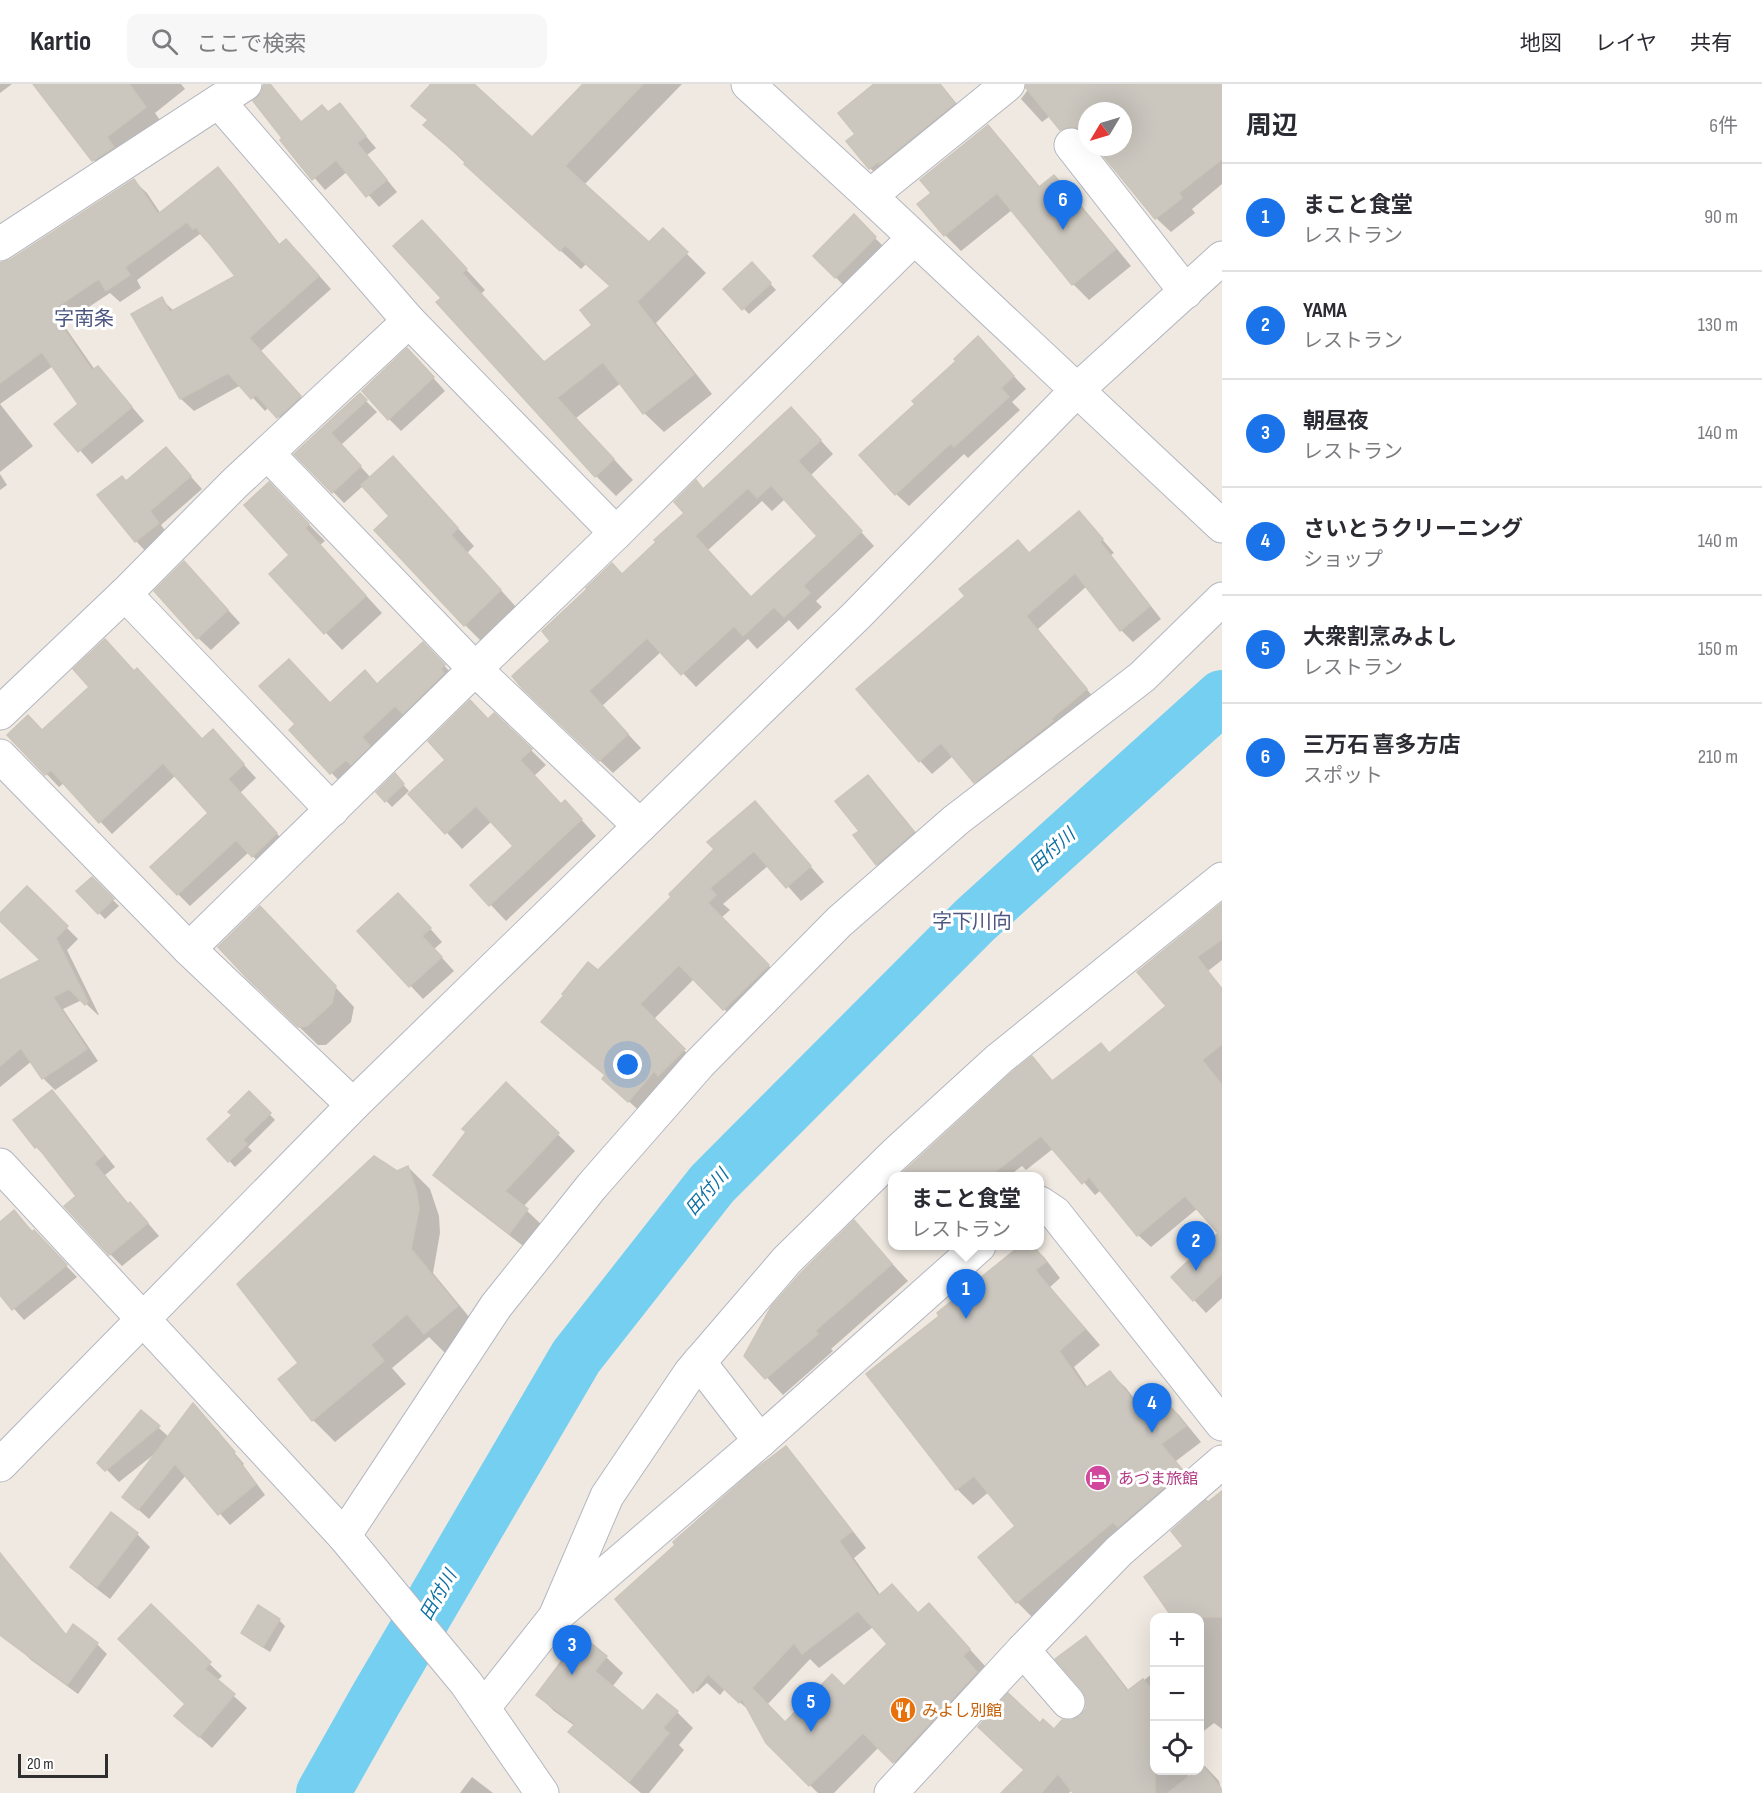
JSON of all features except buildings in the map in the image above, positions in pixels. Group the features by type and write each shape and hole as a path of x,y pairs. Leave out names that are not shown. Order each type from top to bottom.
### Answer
{"street":[{"path":"0,244 246,84"},
{"path":"748,84 1222,526"},
{"path":"870,196 1008,84"},
{"path":"219,102 409,321 616,533"},
{"path":"1071,145 1186,292"},
{"path":"189,949 616,533 914,238"},
{"path":"0,1465 353,1105 849,623 1077,390 1222,258"},
{"path":"0,713 125,594 234,484 409,321"},
{"path":"268,454 475,669 640,826"},
{"path":"125,594 333,810"},
{"path":"344,1536 496,1306 592,1186 699,1064 839,922 956,820 1142,677 1222,599"},
{"path":"0,756 189,949 353,1105"},
{"path":"555,1617 607,1496 690,1373 787,1260 895,1154 999,1059 1222,879"},
{"path":"0,1165 344,1536 475,1695 542,1793"},
{"path":"1044,1206 1055,1213 1222,1424"},
{"path":"475,1695 555,1617 760,1441 973,1250"},
{"path":"699,1362 760,1441"},
{"path":"891,1793 1023,1650 1119,1551 1222,1462"},
{"path":"1023,1650 1068,1702"}],"waterway":[{"name":"田付川","path":"323,1793 576,1357 712,1184 975,920 1222,697"}],"place":[{"name":"三万石 喜多方店","path":"1063,230"},
{"name":"YAMA","path":"1196,1271"},
{"name":"まこと食堂","path":"966,1319"},
{"name":"さいとうクリーニング","path":"1152,1433"},
{"name":"あづま旅館","path":"1098,1478"},
{"name":"朝昼夜","path":"572,1675"},
{"name":"みよし別館","path":"903,1710"},
{"name":"大衆割烹みよし","path":"811,1732"}],"district":[{"name":"字南条","path":"84,318"},
{"name":"字下川向","path":"972,921"}]}
